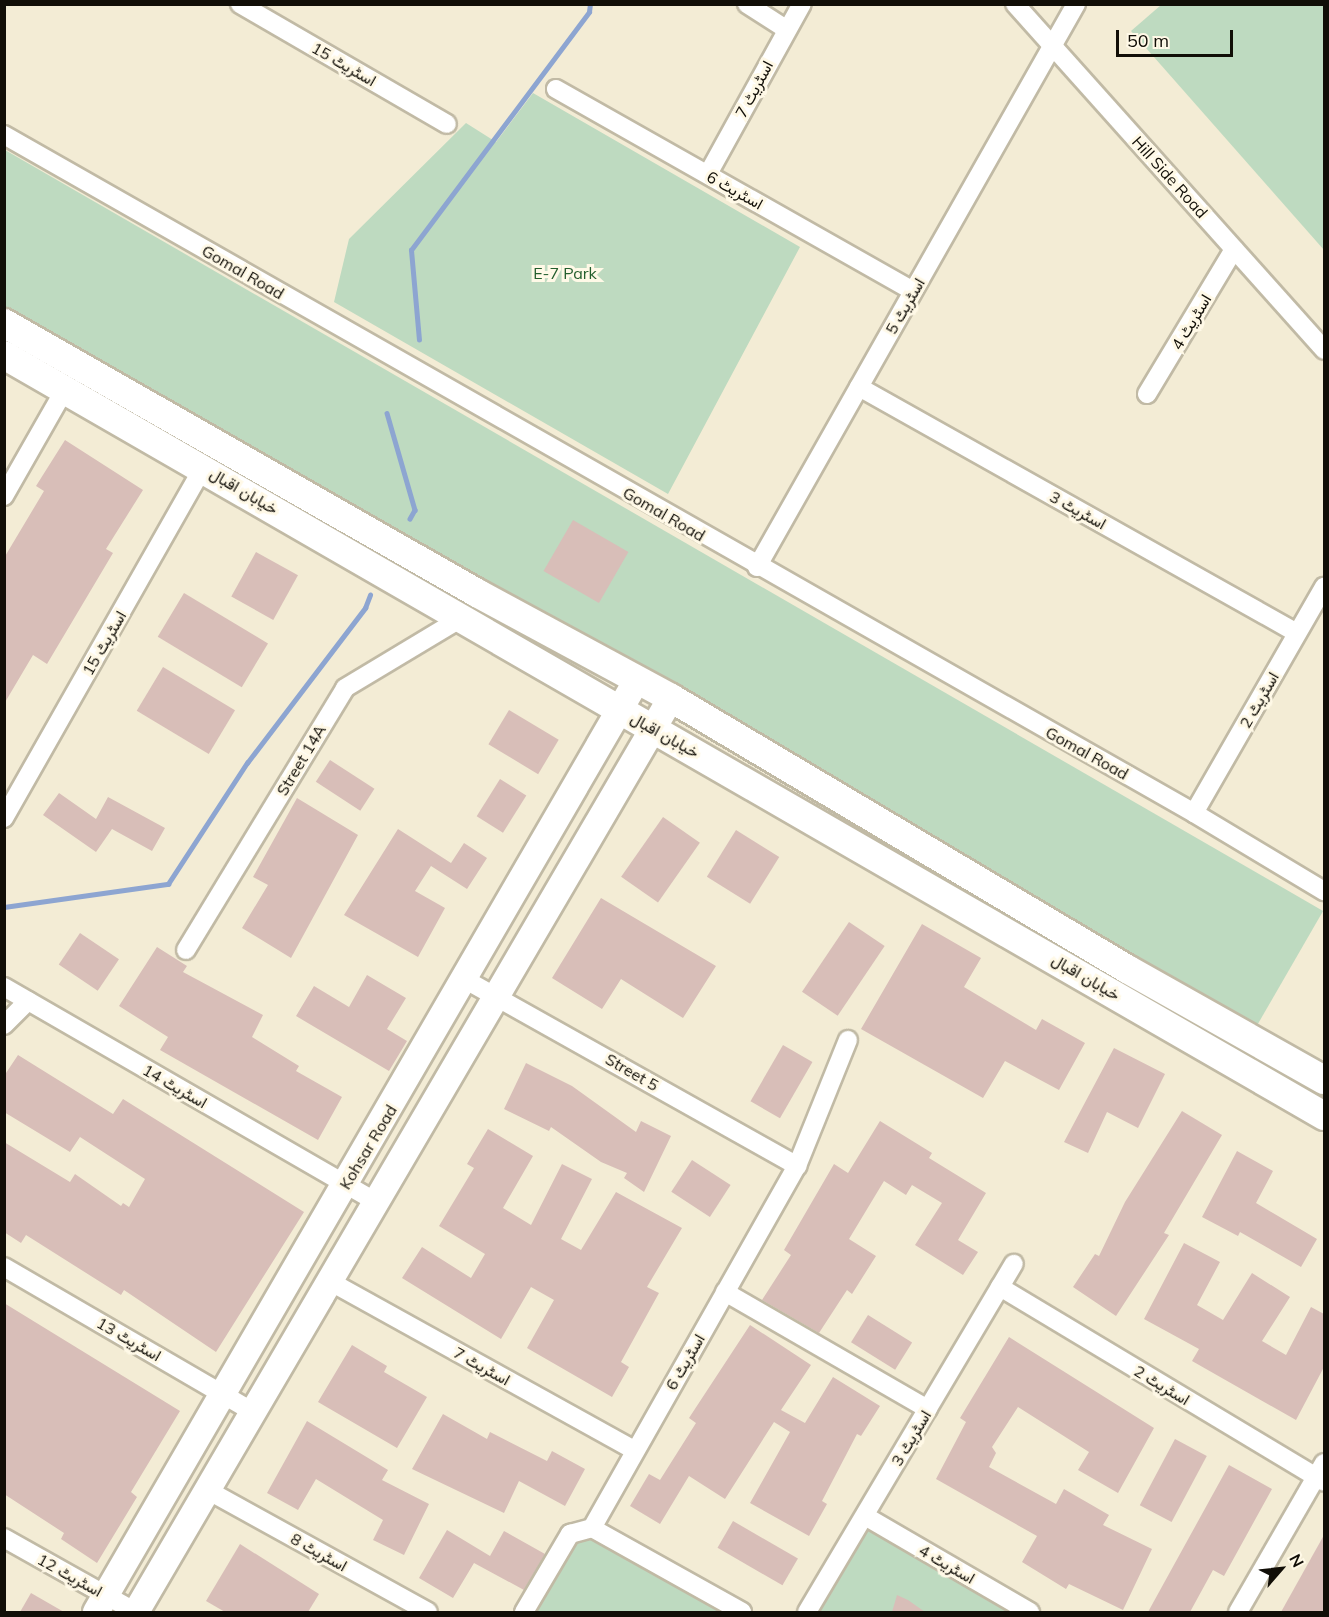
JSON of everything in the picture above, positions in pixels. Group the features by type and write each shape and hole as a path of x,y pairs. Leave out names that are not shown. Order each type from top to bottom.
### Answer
{"main road":[{"name":"خیابان اقبال","path":"4,323 671,698 1127,969 1324,1080"},
{"name":"خیابان اقبال","path":"4,355 463,617 619,711 652,727 1324,1116"}],"street":[{"name":"اسٹریٹ 15","path":"240,4 447,124"},
{"path":"747,4 786,29"},
{"name":"اسٹریٹ 7","path":"708,174 786,29 802,4"},
{"name":"Hill Side Road","path":"1015,4 1324,350"},
{"name":"اسٹریٹ 5","path":"757,567 1076,4"},
{"name":"اسٹریٹ 6","path":"556,89 914,291"},
{"name":"Gomal Road","path":"4,135 757,567 1194,813 1324,891"},
{"name":"اسٹریٹ 4","path":"1147,394 1234,249"},
{"name":"اسٹریٹ 3","path":"859,387 1297,633"},
{"path":"4,496 65,389"},
{"name":"اسٹریٹ 15","path":"4,818 203,468"},
{"name":"اسٹریٹ 2","path":"1194,813 1324,587"},
{"name":"Street 14A","path":"186,950 345,688 463,617"},
{"name":"Kohsar Road","path":"101,1604 220,1392 466,980 637,680"},
{"path":"136,1612 499,996 652,727 671,698"},
{"name":"Street 5","path":"466,980 499,996 797,1166"},
{"name":"اسٹریٹ 14","path":"4,987 376,1202"},
{"path":"4,1024 28,1002"},
{"name":"اسٹریٹ 6","path":"592,1528 634,1450 797,1166 848,1040"},
{"name":"اسٹریٹ 3","path":"807,1612 1014,1264"},
{"name":"اسٹریٹ 13","path":"4,1267 253,1412"},
{"name":"اسٹریٹ 7","path":"331,1282 634,1450"},
{"name":"اسٹریٹ 2","path":"1000,1287 1322,1474"},
{"path":"725,1292 928,1409"},
{"path":"1238,1612 1322,1474"},
{"name":"اسٹریٹ 8","path":"209,1491 428,1612"},
{"name":"اسٹریٹ 4","path":"865,1516 1030,1612"},
{"path":"524,1612 570,1534 592,1528 742,1612"},
{"name":"اسٹریٹ 12","path":"4,1538 101,1604 136,1612"}],"green space":[{"path":"1161,5 1324,5 1324,250 1131,31"},
{"name":"E-7 Park","path":"533,93 800,247 668,494 334,302 349,239 466,123 496,142"},
{"path":"5,150 1323,911 1245,1047 4,331"},
{"path":"865,1516 1030,1612 807,1612"},
{"path":"592,1528 742,1612 524,1612 570,1534"}],"building":[{"path":"65,440 143,490 106,549 113,553 47,664 33,655 4,704 4,558 44,491 36,486"},
{"path":"573,520 628,552 599,603 544,571"},
{"path":"256,552 298,575 273,620 231,597"},
{"path":"184,593 268,643 242,687 158,637"},
{"path":"163,667 235,710 209,754 137,711"},
{"path":"509,710 559,740 538,774 488,744"},
{"path":"330,760 374,789 360,811 316,782"},
{"path":"500,779 526,795 503,833 477,816"},
{"path":"59,793 96,819 108,797 165,828 152,851 112,829 96,852 43,815"},
{"path":"297,798 358,835 291,958 242,928 268,885 253,877"},
{"path":"663,817 700,843 658,903 621,877"},
{"path":"398,829 451,863 464,843 487,858 467,889 431,866 415,891 445,908 418,957 344,915"},
{"path":"736,830 779,857 750,904 707,877"},
{"path":"601,898 716,966 683,1018 621,979 602,1009 552,978"},
{"path":"849,922 885,946 838,1016 802,992"},
{"path":"922,924 981,958 964,987 1036,1030 1042,1019 1085,1043 1059,1090 1005,1061 983,1098 861,1029"},
{"path":"80,933 119,959 98,991 59,965"},
{"path":"157,947 187,966 183,972 263,1015 252,1037 299,1066 296,1071 342,1097 318,1140 160,1050 168,1037 119,1006"},
{"path":"367,975 406,998 387,1029 407,1041 389,1071 296,1016 314,986 349,1007"},
{"path":"783,1045 812,1062 780,1118 750,1101"},
{"path":"1114,1048 1165,1074 1138,1128 1107,1112 1088,1153 1064,1142"},
{"path":"18,1055 113,1114 123,1099 304,1212 216,1352 124,1290 121,1295 26,1235 21,1243 4,1232 4,1142 70,1182 75,1174 121,1206 123,1203 129,1207 145,1179 80,1137 70,1152 4,1112 4,1076"},
{"path":"526,1063 572,1086 636,1132 641,1121 671,1136 644,1192 624,1178 627,1173 601,1162 551,1127 549,1131 504,1109"},
{"path":"1182,1111 1222,1135 1164,1233 1169,1235 1116,1316 1073,1287 1095,1254 1099,1256 1125,1202"},
{"path":"880,1121 932,1153 929,1158 986,1193 958,1240 978,1252 963,1275 915,1245 942,1203 912,1185 906,1195 884,1181 849,1239 876,1256 852,1294 847,1290 819,1333 762,1300 791,1255 784,1250 834,1164 848,1173"},
{"path":"488,1129 533,1156 503,1208 531,1225 562,1164 592,1179 561,1239 581,1250 616,1192 682,1228 647,1287 659,1293 621,1362 629,1367 612,1397 527,1348 554,1300 531,1287 501,1339 402,1278 422,1247 471,1278 485,1254 439,1226 474,1168 467,1164"},
{"path":"1237,1151 1273,1171 1256,1203 1317,1239 1301,1267 1240,1232 1238,1236 1202,1217"},
{"path":"692,1160 731,1185 710,1217 671,1192"},
{"path":"1184,1243 1220,1262 1197,1305 1223,1320 1252,1273 1290,1297 1262,1341 1286,1355 1311,1307 1324,1314 1324,1367 1296,1420 1192,1361 1199,1349 1144,1319"},
{"path":"4,1303 180,1411 131,1492 137,1497 97,1563 61,1539 64,1533 4,1494"},
{"path":"868,1315 912,1343 895,1370 851,1342"},
{"path":"750,1325 811,1365 781,1410 805,1423 833,1377 880,1406 861,1436 857,1434 822,1501 827,1504 809,1536 750,1503 790,1432 774,1422 725,1499 689,1476 660,1524 630,1506 649,1474 660,1480 696,1423 689,1418"},
{"path":"1009,1337 1154,1428 1118,1493 1078,1470 1089,1452 1018,1407 992,1447 996,1453 989,1467 1056,1504 1064,1489 1109,1515 1103,1525 1152,1549 1123,1610 1069,1584 1066,1589 1022,1562 1037,1536 936,1479 966,1422 960,1418"},
{"path":"352,1345 387,1366 384,1372 427,1397 397,1448 318,1402"},
{"path":"443,1414 487,1439 490,1432 547,1461 552,1451 585,1469 565,1506 519,1481 504,1513 412,1469"},
{"path":"307,1421 388,1470 382,1480 429,1504 404,1555 373,1540 383,1520 316,1479 298,1510 267,1493"},
{"path":"1175,1439 1207,1456 1172,1522 1140,1505"},
{"path":"1229,1465 1272,1489 1224,1576 1213,1570 1190,1612 1148,1612"},
{"path":"733,1521 798,1558 782,1585 718,1548"},
{"path":"447,1530 490,1556 504,1531 545,1554 524,1590 474,1563 453,1598 419,1578"},
{"path":"1324,1535 1324,1612 1281,1612"},
{"path":"240,1544 319,1594 308,1612 225,1612 206,1601"},
{"path":"31,1593 64,1612 20,1612"},
{"path":"897,1595 908,1600 925,1612 892,1612"}],"waterway":[{"path":"419,340 411,250 589,12 590,4"},
{"path":"387,413 415,510 410,519"},
{"path":"4,907 168,884 247,763 365,608 370,595"}]}
